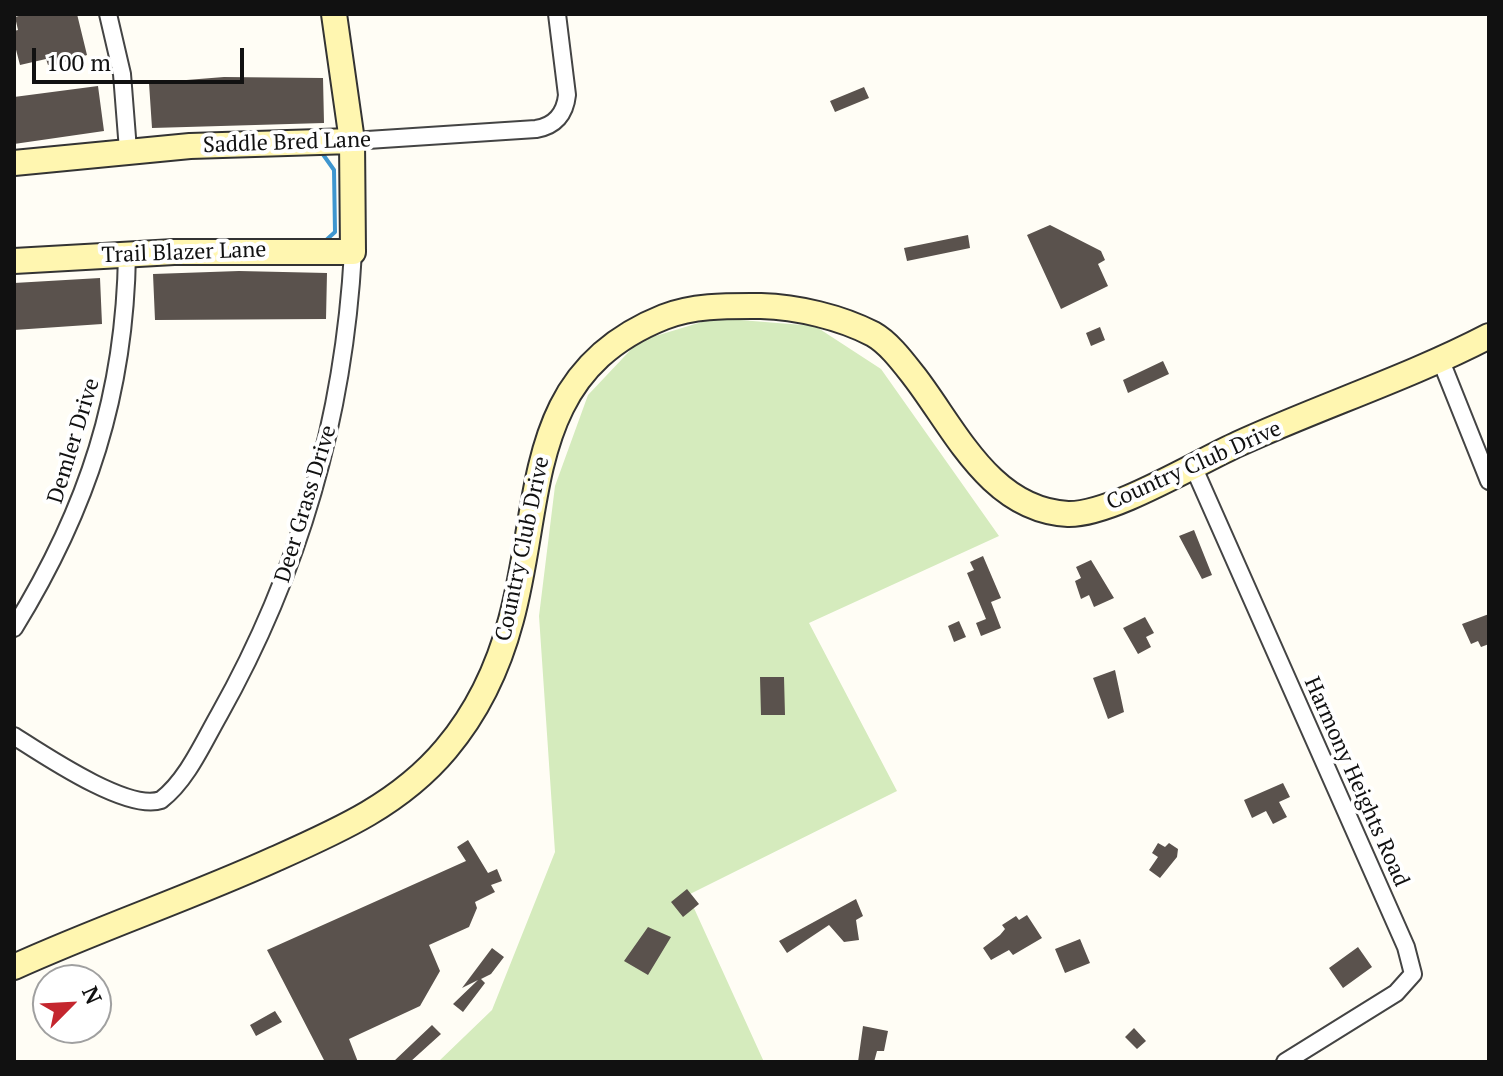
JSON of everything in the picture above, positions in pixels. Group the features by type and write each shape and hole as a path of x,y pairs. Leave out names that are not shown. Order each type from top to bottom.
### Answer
{"street":[{"path":"108,14 122,74 128,150"},
{"name":"Deer Grass Drive","path":"14,736 56,763 139,802 161,800 180,779 251,654 288,572 307,518 342,371 353,252 352,141 334,14"},
{"name":"Saddle Bred Lane","path":"14,163 128,150 352,141 536,129 558,119 567,101 568,85 557,14"},
{"name":"Trail Blazer Lane","path":"14,261 127,254 353,252"},
{"name":"Demler Drive","path":"14,628 75,514 104,432 125,330 127,254"},
{"name":"Country Club Drive","path":"14,967 184,900 357,823 403,791 444,752 483,700 511,622 529,515 547,438 587,364 624,335 669,315 727,306 792,306 876,335 903,361 981,469 1014,498 1067,514 1095,510 1240,443 1441,361 1489,336"},
{"path":"1441,361 1489,481"},
{"name":"Harmony Heights Road","path":"1193,466 1406,947 1413,974 1396,993 1285,1062"}],"green space":[{"path":"715,318 815,326 881,369 999,536 809,623 897,791 688,895 764,1062 438,1062 492,1010 555,852 539,616 555,486 588,395 639,341"}],"building":[{"path":"26,14 77,14 87,55 55,65 48,65 46,59 20,65 14,42 14,31 18,30 15,17"},
{"path":"224,77 323,78 324,123 152,128 149,83"},
{"path":"98,86 104,131 14,144 14,97"},
{"path":"864,87 869,98 835,112 830,101"},
{"path":"1050,225 1101,251 1105,260 1098,264 1108,286 1061,309 1027,235"},
{"path":"968,235 970,248 907,261 904,248"},
{"path":"239,271 327,273 326,319 155,320 153,274"},
{"path":"100,278 102,324 14,330 14,283"},
{"path":"1100,327 1105,340 1091,346 1086,333"},
{"path":"1163,361 1169,374 1128,393 1123,380"},
{"path":"1194,530 1212,575 1202,579 1179,536"},
{"path":"983,556 1001,598 991,602 1001,628 981,636 976,623 986,619 967,573 974,570 970,562"},
{"path":"1091,560 1114,598 1094,607 1089,595 1081,599 1075,581 1081,578 1076,567"},
{"path":"1489,614 1489,644 1481,647 1478,641 1471,644 1462,624"},
{"path":"1145,617 1154,633 1146,637 1151,647 1138,654 1123,628"},
{"path":"959,621 966,637 954,642 948,626"},
{"path":"1115,670 1124,712 1108,719 1093,678"},
{"path":"760,677 784,677 785,715 761,715"},
{"path":"1283,783 1290,797 1279,802 1287,817 1273,824 1266,811 1252,818 1244,800"},
{"path":"468,840 488,873 497,869 502,881 491,885 495,892 475,902 477,908 469,927 429,945 440,971 420,1006 349,1039 358,1062 325,1062 267,950 466,861 457,847"},
{"path":"1158,843 1165,847 1169,843 1178,849 1177,857 1160,878 1149,870 1158,857 1152,853"},
{"path":"687,889 699,904 683,917 671,902"},
{"path":"856,899 863,916 856,920 859,940 844,942 829,925 787,953 779,941"},
{"path":"1027,915 1042,938 1013,955 1009,950 991,960 983,948 1005,929 1002,925 1016,916 1019,920"},
{"path":"648,927 671,937 648,975 624,961"},
{"path":"1080,939 1090,963 1065,973 1055,949"},
{"path":"1358,947 1372,967 1343,988 1329,968"},
{"path":"492,948 504,957 491,974 481,979 485,983 463,1012 453,1004 478,980 462,988"},
{"path":"275,1011 282,1022 256,1036 250,1025"},
{"path":"432,1025 441,1034 410,1062 393,1062"},
{"path":"863,1026 888,1031 884,1051 877,1051 874,1062 858,1062"},
{"path":"1134,1028 1146,1041 1137,1049 1125,1037"}],"waterway":[{"path":"322,153 334,170 335,232 324,242"}]}
